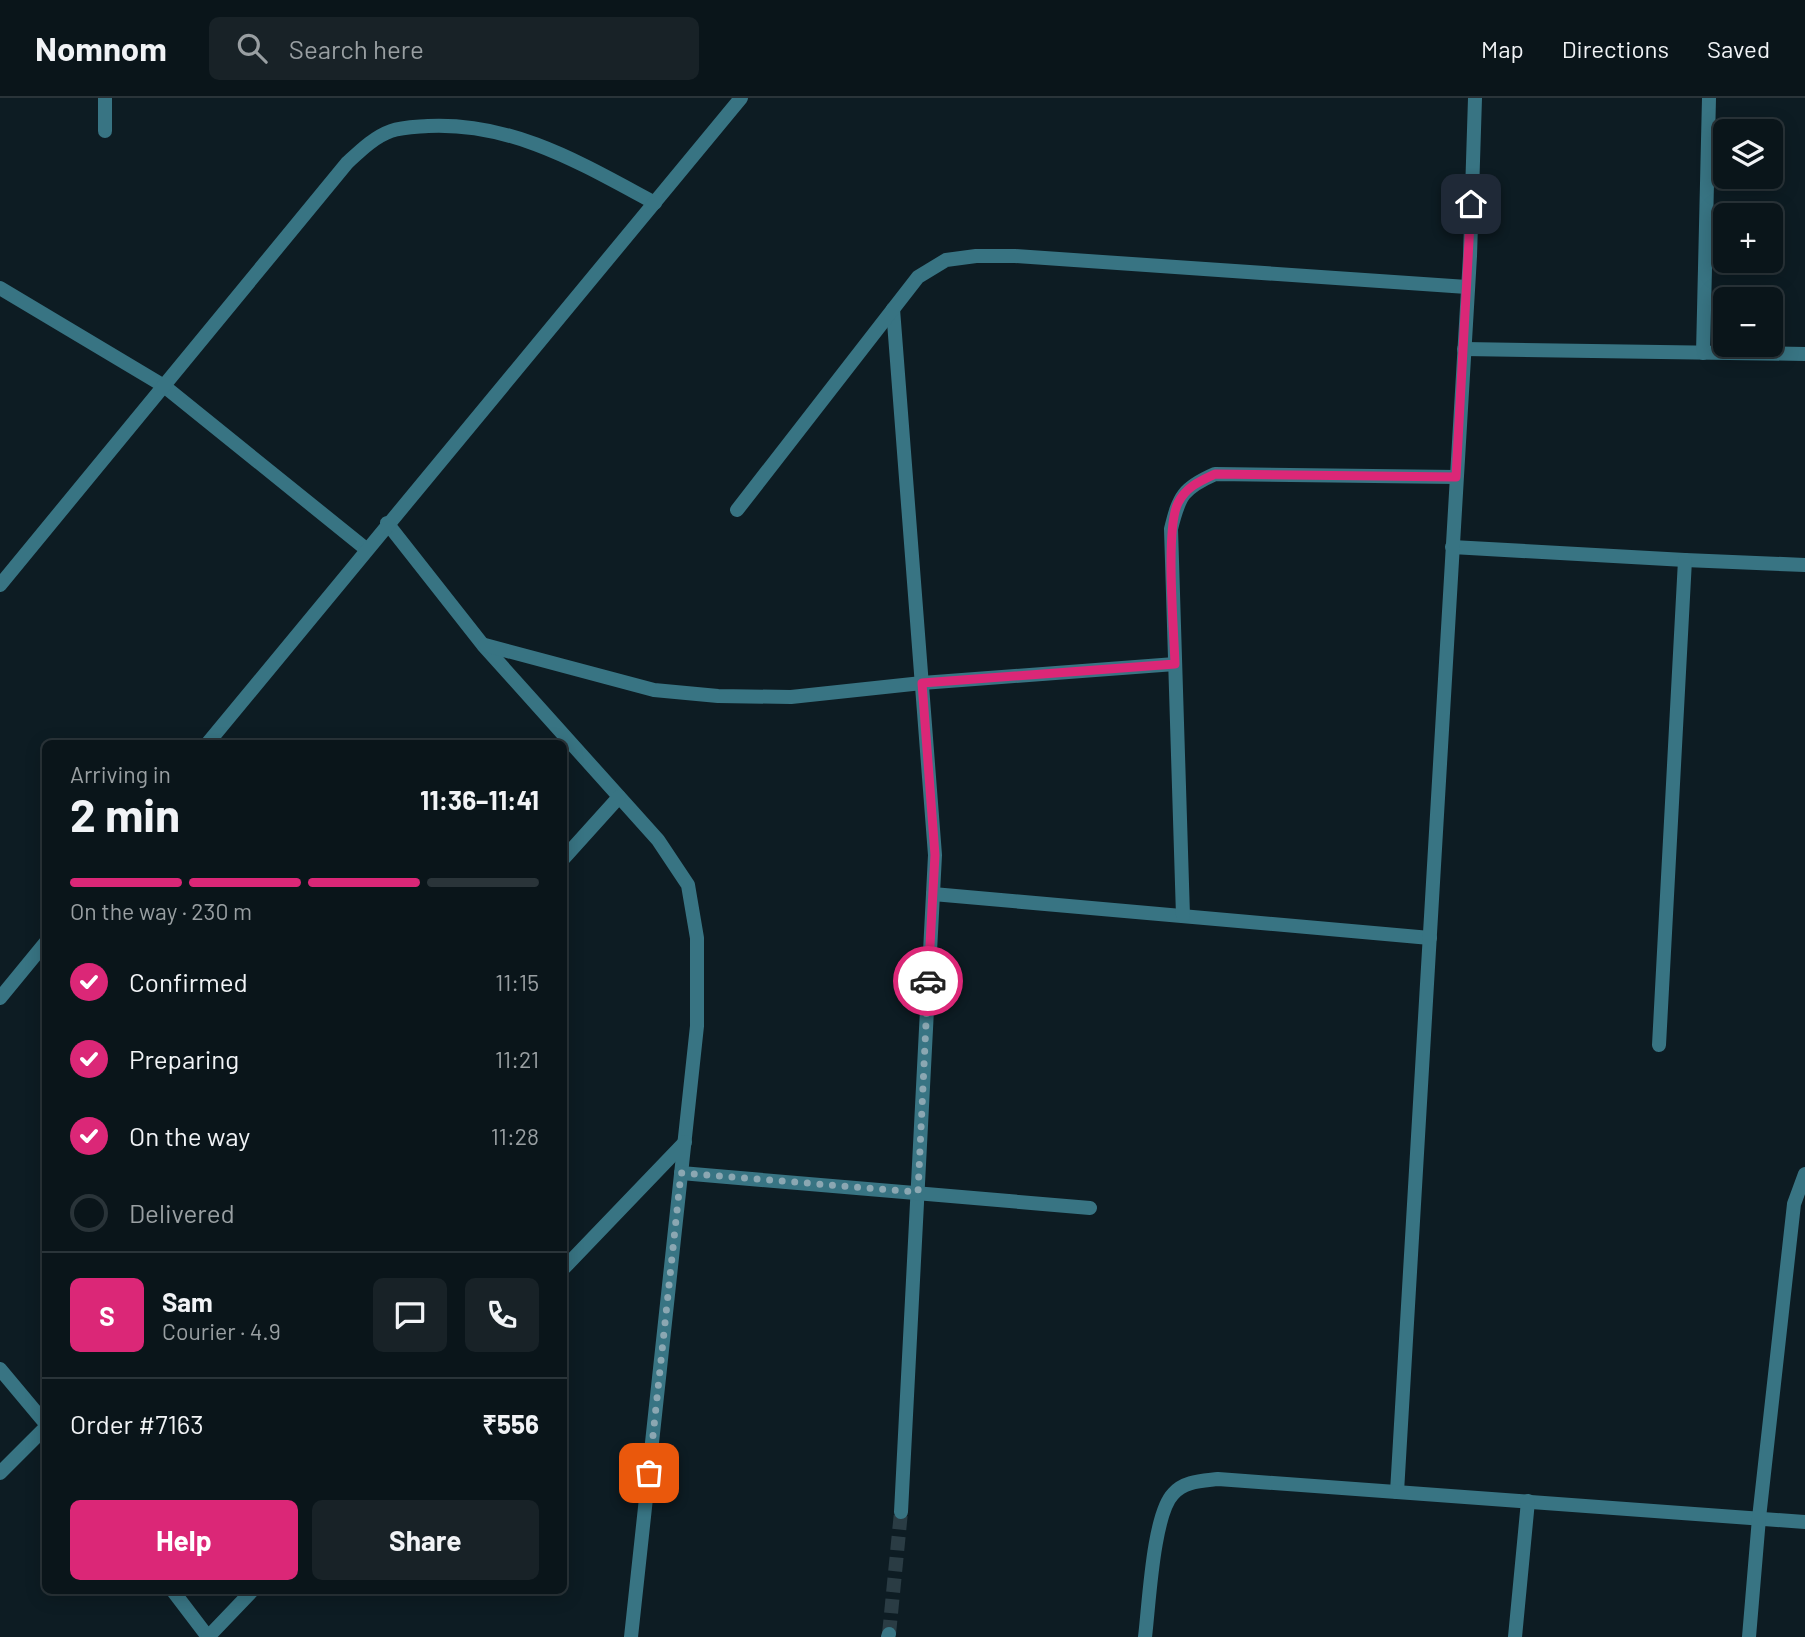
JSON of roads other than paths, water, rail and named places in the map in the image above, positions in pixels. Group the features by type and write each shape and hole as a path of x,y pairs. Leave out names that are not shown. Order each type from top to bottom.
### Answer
{"street":[{"path":"105,98 105,131"},
{"path":"210,740 741,98"},
{"path":"1396,1492 1464,349 1475,98"},
{"path":"1703,353 1709,98"},
{"path":"0,585 347,163 372,141 391,131 456,125 514,136 570,157 655,203"},
{"path":"737,510 918,277 946,260 976,256 1015,256 1467,287"},
{"path":"0,288 164,386 366,549"},
{"path":"893,309 935,855 901,1512"},
{"path":"1464,349 1805,354"},
{"path":"1183,916 1171,529 1178,503 1193,484 1215,474 1456,477"},
{"path":"387,523 483,645 658,840 688,885 697,938 697,1026 631,1637"},
{"path":"1452,547 1805,565"},
{"path":"1659,1045 1685,560"},
{"path":"483,645 654,690 705,695 791,697 922,683 1175,664"},
{"path":"567,855 619,797"},
{"path":"933,894 1430,938"},
{"path":"0,998 42,947"},
{"path":"567,1265 685,1142"},
{"path":"681,1173 1090,1208"},
{"path":"1749,1637 1759,1518 1794,1204 1805,1174"},
{"path":"0,1369 42,1421"},
{"path":"0,1473 42,1430"},
{"path":"1145,1637 1160,1521 1172,1494 1190,1482 1218,1479 1805,1522"},
{"path":"1515,1637 1528,1501"},
{"path":"175,1594 208,1637 249,1594"}],"tunnel":[{"path":"889,1634 901,1512"}]}
